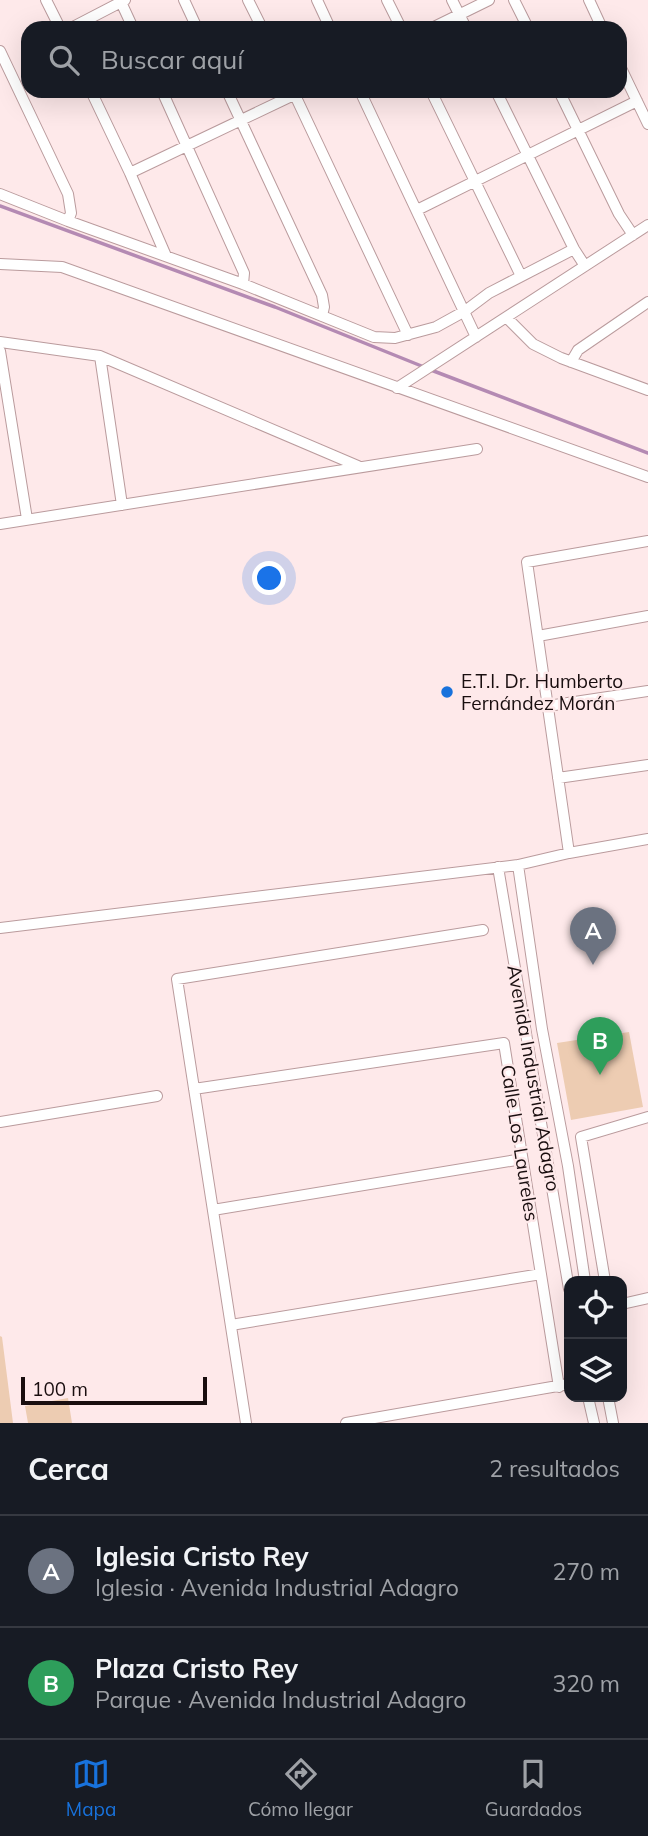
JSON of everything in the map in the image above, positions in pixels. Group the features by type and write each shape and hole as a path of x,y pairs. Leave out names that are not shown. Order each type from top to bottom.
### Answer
{"street":[{"path":"46,0 56,21"},
{"path":"184,0 194,21"},
{"path":"248,0 258,21"},
{"path":"317,0 327,21"},
{"path":"387,0 398,21"},
{"path":"452,0 462,21"},
{"path":"447,21 489,0"},
{"path":"514,0 524,21"},
{"path":"589,0 599,21"},
{"path":"84,21 122,1 130,21"},
{"path":"0,51 21,95"},
{"path":"627,81 648,124"},
{"path":"22,98 68,194 71,213 68,221"},
{"path":"94,98 166,256"},
{"path":"165,98 244,273 243,284"},
{"path":"230,98 322,295 322,316"},
{"path":"130,173 284,98"},
{"path":"299,98 408,335"},
{"path":"363,98 476,337"},
{"path":"434,98 521,276"},
{"path":"499,98 585,266"},
{"path":"562,98 619,214 633,235"},
{"path":"417,210 637,102"},
{"path":"0,194 243,284 374,337 395,338 436,327 465,311 489,293 574,249"},
{"path":"397,388 648,225"},
{"path":"0,264 62,267 648,477"},
{"path":"571,362 578,350 648,302"},
{"path":"507,318 533,344 571,362 648,390"},
{"path":"0,342 100,356 359,466"},
{"path":"0,351 27,519"},
{"path":"100,356 122,505"},
{"path":"0,524 477,449"},
{"path":"569,853 527,562 648,541"},
{"path":"538,636 648,616"},
{"path":"548,706 648,691"},
{"path":"558,778 648,765"},
{"path":"0,928 519,865 648,838"},
{"name":"Avenida Industrial Adagro","path":"519,865 542,1029 568,1166 583,1276"},
{"name":"Avenida Industrial Adagro","path":"498,867 567,1276"},
{"path":"246,1423 177,979 483,930"},
{"name":"Calle Los Laureles","path":"194,1088 504,1043 541,1274 564,1385"},
{"path":"0,1122 157,1096"},
{"path":"604,1276 581,1137 648,1117"},
{"path":"213,1210 522,1158"},
{"path":"231,1325 541,1274"},
{"path":"627,1303 648,1298"},
{"path":"346,1423 564,1385"},
{"path":"589,1402 594,1423"},
{"path":"609,1402 613,1423"}],"shaded area":[{"path":"629,1032 643,1107 571,1120 557,1043"},
{"path":"0,1336 2,1337 13,1423 0,1423"},
{"path":"68,1398 72,1423 28,1423 25,1406"}],"waterway":[{"path":"0,206 275,307 424,367"},
{"path":"431,370 648,453"}],"place":[{"name":"E.T.I. Dr. Humberto Fernández Morán","path":"447,692"},
{"name":"Iglesia Cristo Rey","path":"593,965"},
{"name":"Plaza Cristo Rey","path":"600,1075"}]}
